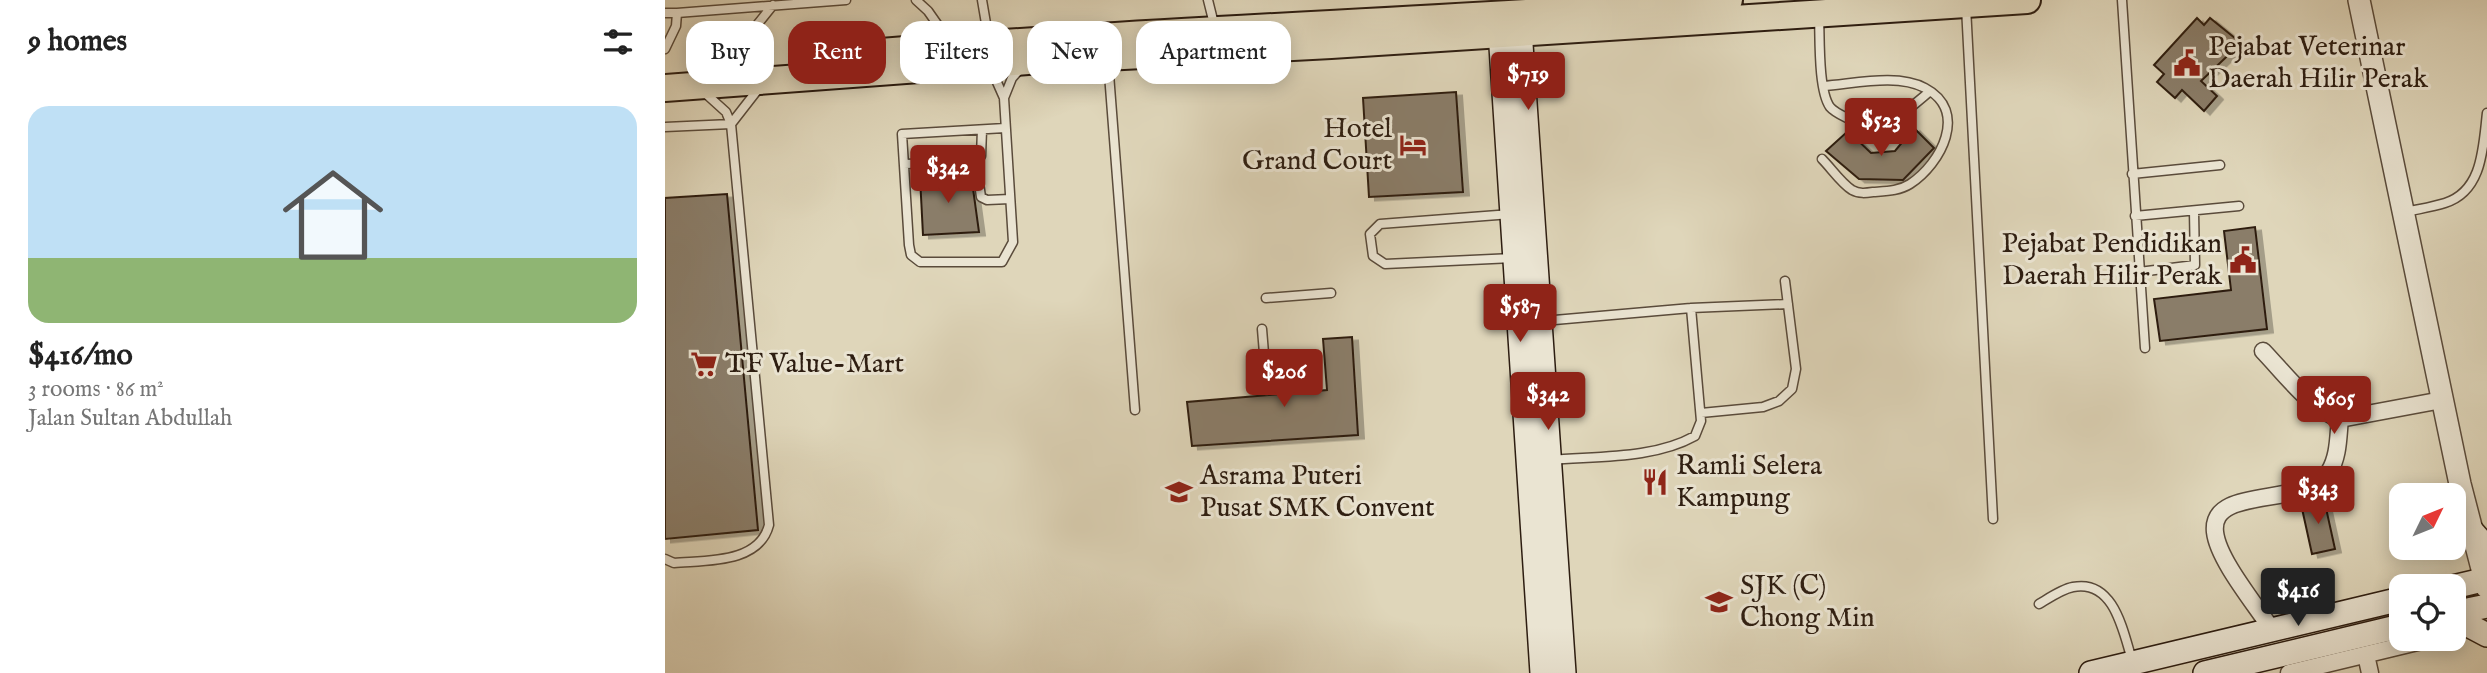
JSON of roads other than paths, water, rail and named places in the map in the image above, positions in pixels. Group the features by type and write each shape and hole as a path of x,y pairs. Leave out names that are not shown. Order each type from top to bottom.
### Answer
{"highway":[{"path":"1122,55 1728,0"},
{"path":"1291,28 1819,13 2027,0"},
{"path":"1013,51 1136,39"},
{"path":"774,62 900,51"},
{"path":"774,78 900,64"},
{"path":"665,71 686,69"},
{"path":"665,88 707,84"}],"main road":[{"path":"1508,20 1513,258 1558,672"},
{"path":"1508,20 1540,322 1558,672"},
{"path":"2470,529 2487,548"},
{"path":"2466,585 2486,582"},
{"path":"2094,673 2389,603"},
{"path":"2466,612 2487,606"},
{"path":"2466,623 2487,635"},
{"path":"2205,673 2389,629"}],"street":[{"path":"2359,0 2470,529 2486,582"},
{"path":"2263,351 2314,404 2326,414 2340,419 2442,400"},
{"path":"2272,630 2223,554 2215,532 2217,517 2227,506 2241,501 2301,493 2317,484 2329,472 2336,456 2340,419"},
{"path":"2289,673 2389,649"},
{"path":"2366,655 2370,673"}],"lane":[{"path":"665,13 716,4 773,5 846,0"},
{"path":"916,0 935,21"},
{"path":"982,0 983,21"},
{"path":"1208,0 1213,21"},
{"path":"2122,0 2145,348"},
{"path":"1966,4 1993,519"},
{"path":"760,21 773,5"},
{"path":"665,49 676,26 677,13"},
{"path":"1819,13 1823,86 1830,107 1842,116 1871,124 1887,123 1899,117 1929,92"},
{"path":"1004,98 1012,78 1027,62"},
{"path":"1822,159 1852,190 1861,193 1898,190 1911,183 1936,158 1947,141 1945,110 1929,92 1906,82 1823,86"},
{"path":"731,124 750,98 765,84"},
{"path":"998,84 1004,98 1006,128 1010,199 1013,242 1002,262 920,262 911,255 909,245 902,134 1006,128"},
{"path":"1109,84 1135,410"},
{"path":"665,559 674,563 734,557 756,546 766,536 769,526 731,124 726,112 696,85"},
{"path":"2403,213 2447,203 2473,184 2482,154 2487,113"},
{"path":"665,127 731,124"},
{"path":"982,130 981,156 977,162 981,197 987,200 1010,199"},
{"path":"904,164 977,162"},
{"path":"2132,174 2220,165"},
{"path":"2135,216 2239,206"},
{"path":"2139,272 2195,265 2194,211"},
{"path":"1512,214 1380,224 1370,234 1373,256 1385,264 1513,258"},
{"path":"1701,413 1763,407 1779,401 1792,389 1796,369 1786,281"},
{"path":"1266,298 1331,293"},
{"path":"1540,322 1691,308 1788,304"},
{"path":"1549,461 1680,445 1695,436 1701,413 1691,308"},
{"path":"1262,329 1266,390"},
{"path":"2039,604 2071,587 2085,586 2099,590 2109,600 2119,619 2133,663"}],"place":[{"name":"Pejabat Veterinar Daerah Hilir Perak","path":"2187,63"},
{"name":"Hotel Grand Court","path":"1413,145"},
{"name":"Pejabat Pendidikan Daerah Hilir Perak","path":"2243,260"},
{"name":"TF Value-Mart","path":"704,364"},
{"name":"Ramli Selera Kampung","path":"1655,482"},
{"name":"Asrama Puteri Pusat SMK Convent","path":"1179,492"},
{"name":"SJK (C) Chong Min","path":"1719,602"}]}
